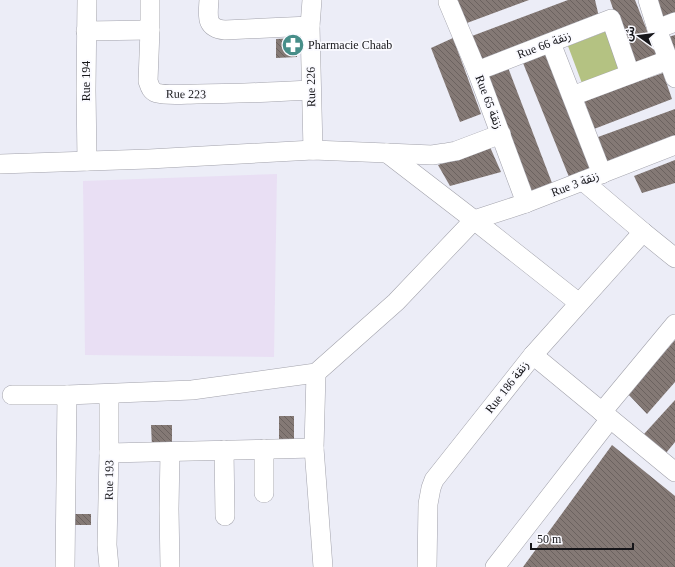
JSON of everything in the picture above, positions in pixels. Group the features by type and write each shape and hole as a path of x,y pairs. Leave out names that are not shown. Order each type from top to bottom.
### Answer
{"street":[{"name":"Rue 194","path":"87,0 87,161"},
{"name":"Rue 223","path":"150,0 148,81 150,87 156,92 173,94 208,94 311,90"},
{"path":"209,0 208,12 210,22 214,28 225,30 310,26"},
{"name":"Rue 226","path":"312,0 310,26 313,150"},
{"path":"648,0 675,78"},
{"name":"Rue 65 زنقة","path":"448,1 477,71 526,203"},
{"name":"Rue 66 زنقة","path":"477,71 612,19 630,74"},
{"path":"657,29 675,22"},
{"path":"86,31 150,30"},
{"path":"551,43 602,174"},
{"path":"572,96 668,60"},
{"path":"0,164 149,159 313,150 432,155 456,151 501,134"},
{"name":"Rue 3 زنقة","path":"474,220 526,203 675,145"},
{"path":"387,153 579,303"},
{"path":"583,181 675,258"},
{"path":"12,395 108,394 192,390 316,373 396,302 474,220"},
{"name":"Rue 186 زنقة","path":"427,567 428,504 430,488 434,480 533,355 643,232"},
{"path":"495,567 606,415 675,324"},
{"path":"533,355 606,415 673,467"},
{"path":"316,373 314,448 323,567"},
{"name":"Rue 193","path":"108,394 109,567"},
{"path":"65,567 67,395"},
{"path":"109,453 314,448"},
{"path":"264,449 264,493"},
{"path":"224,450 225,516"},
{"path":"170,452 170,567"}],"shaded area":[{"path":"277,174 274,357 85,355 83,181"}],"green space":[{"path":"607,31 623,71 583,86 568,46"}],"building":[{"path":"457,0 529,0 467,23"},
{"path":"568,0 595,0 599,17 483,63 472,36"},
{"path":"610,0 635,0 657,56 632,64"},
{"path":"652,0 675,0 675,18 659,23"},
{"path":"675,35 675,53 668,37"},
{"path":"296,38 297,57 276,58 276,39"},
{"path":"453,38 481,114 460,122 431,48"},
{"path":"543,49 592,169 569,177 521,58"},
{"path":"507,65 552,183 531,191 485,73"},
{"path":"663,73 672,99 594,129 584,100"},
{"path":"675,109 675,140 607,167 598,137"},
{"path":"490,147 501,172 450,186 438,165"},
{"path":"675,160 675,183 642,193 634,176"},
{"path":"675,340 675,382 647,414 628,394"},
{"path":"675,400 675,442 666,453 644,434"},
{"path":"279,416 294,416 294,443 279,443"},
{"path":"151,425 172,425 172,447 152,447"},
{"path":"612,445 675,496 675,567 523,567"},
{"path":"69,514 91,514 91,525 69,525"}],"place":[{"name":"Pharmacie Chaab","path":"293,45"}]}
